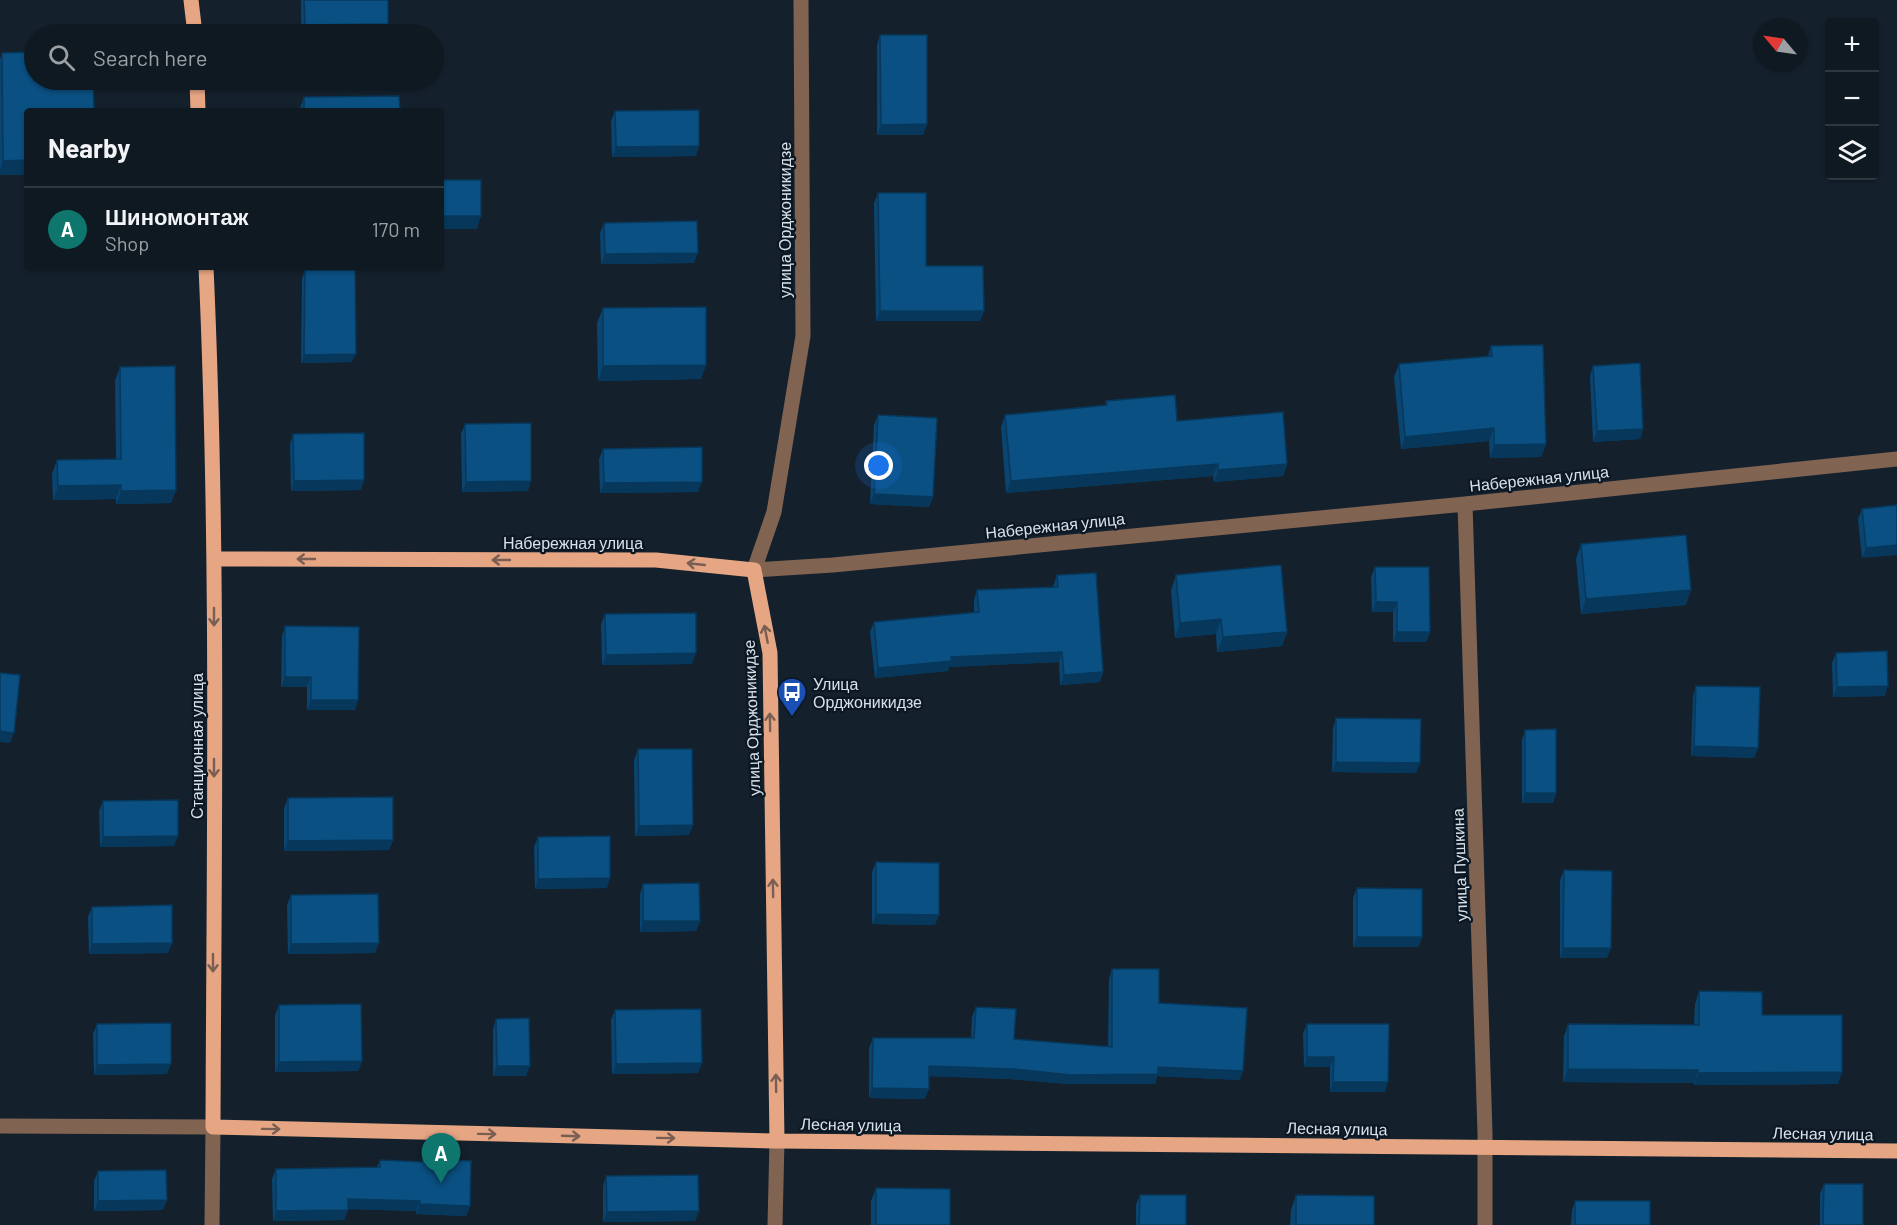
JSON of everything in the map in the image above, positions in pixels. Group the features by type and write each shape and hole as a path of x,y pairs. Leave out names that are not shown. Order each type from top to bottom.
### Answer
{"main road":[{"path":"191,0 194,24"},
{"path":"197,90 198,108"},
{"name":"Станционная улица","path":"206,270 212,397 215,559 213,1127"},
{"name":"Набережная улица","path":"215,559 656,560 754,570"},
{"name":"улица Орджоникидзе","path":"754,570 770,653 777,1141"},
{"name":"Лесная улица","path":"213,1127 777,1141 1897,1151"}],"street":[{"name":"улица Орджоникидзе","path":"754,570 774,512 802,336 801,0"},
{"name":"Набережная улица","path":"754,570 833,565 1465,504 1897,459"},
{"name":"улица Пушкина","path":"1465,504 1485,1148 1485,1225"},
{"path":"0,1126 213,1127"},
{"name":"Станционная улица","path":"212,1225 213,1127"},
{"name":"улица Орджоникидзе","path":"775,1225 777,1141"}],"building":[{"path":"304,0 388,0 388,24 305,24"},
{"path":"880,35 927,35 927,124 881,125"},
{"path":"24,52 24,90 93,90 94,108 24,108 24,160 3,161 2,53"},
{"path":"399,96 400,108 304,108 304,97"},
{"path":"699,110 699,146 616,147 615,111"},
{"path":"444,180 481,180 481,216 444,216"},
{"path":"878,193 926,193 926,266 983,266 984,311 880,311"},
{"path":"697,221 698,253 605,254 604,223"},
{"path":"305,270 355,270 356,354 304,355"},
{"path":"706,307 706,365 603,366 603,308"},
{"path":"1543,345 1546,444 1494,445 1494,428 1405,437 1399,364 1492,356 1491,346"},
{"path":"1640,363 1643,429 1597,431 1593,366"},
{"path":"175,366 176,490 121,491 121,485 58,486 57,460 121,459 120,367"},
{"path":"1175,395 1177,421 1283,412 1287,464 1218,470 1218,464 1011,481 1005,415 1107,405 1106,401"},
{"path":"878,415 937,418 933,497 874,494"},
{"path":"531,423 531,481 466,482 465,424"},
{"path":"364,433 364,480 294,481 293,434"},
{"path":"702,447 702,482 604,483 603,449"},
{"path":"1897,505 1897,545 1866,548 1862,509"},
{"path":"1686,535 1691,590 1586,599 1581,544"},
{"path":"1281,565 1287,632 1223,637 1221,619 1180,623 1176,575"},
{"path":"1375,567 1429,567 1430,632 1397,632 1397,602 1376,602"},
{"path":"1096,573 1103,672 1064,675 1062,652 951,657 952,661 878,668 874,622 979,612 977,590 1058,587 1057,575"},
{"path":"696,613 696,653 606,655 605,614"},
{"path":"285,626 359,627 358,700 311,700 311,677 285,677"},
{"path":"1887,651 1888,686 1837,687 1836,653"},
{"path":"0,673 20,675 14,733 0,731"},
{"path":"1696,686 1760,687 1758,748 1694,746"},
{"path":"1336,718 1421,719 1420,763 1336,762"},
{"path":"1556,729 1556,793 1525,793 1525,730"},
{"path":"638,749 692,749 693,825 639,826"},
{"path":"393,797 393,840 288,841 288,798"},
{"path":"178,800 178,836 103,837 103,801"},
{"path":"610,836 610,878 538,879 538,837"},
{"path":"876,862 939,863 939,915 876,914"},
{"path":"1564,870 1612,871 1611,948 1563,948"},
{"path":"699,883 700,921 643,921 643,884"},
{"path":"1357,888 1422,889 1422,937 1357,937"},
{"path":"378,894 379,943 291,944 291,895"},
{"path":"172,905 172,943 92,944 92,907"},
{"path":"1112,969 1159,969 1159,1003 1247,1008 1243,1071 1158,1067 1158,1074 1071,1075 1013,1069 929,1066 929,1089 872,1088 873,1038 974,1038 976,1007 1016,1009 1014,1039 1112,1047"},
{"path":"1699,991 1762,992 1762,1015 1842,1015 1842,1072 1698,1073 1698,1070 1568,1069 1568,1024 1699,1025"},
{"path":"361,1004 362,1061 279,1062 279,1005"},
{"path":"701,1009 702,1063 616,1064 615,1010"},
{"path":"529,1018 530,1066 497,1066 496,1019"},
{"path":"171,1023 171,1064 97,1065 97,1024"},
{"path":"1307,1024 1389,1024 1388,1082 1333,1082 1334,1057 1307,1057"},
{"path":"422,1159 471,1161 470,1206 420,1204 420,1201 348,1199 348,1210 276,1211 276,1169 380,1167 380,1160 422,1162"},
{"path":"166,1170 167,1200 98,1201 98,1171"},
{"path":"698,1175 699,1211 607,1212 606,1176"},
{"path":"1824,1184 1863,1184 1863,1225 1823,1225"},
{"path":"876,1188 950,1189 950,1225 876,1225"},
{"path":"1140,1195 1186,1195 1186,1225 1139,1225"},
{"path":"1296,1195 1374,1196 1374,1225 1296,1225"},
{"path":"1575,1201 1650,1201 1650,1225 1575,1225"}],"place":[{"name":"Улица Орджоникидзе","path":"792,718"},
{"name":"Шиномонтаж","path":"441,1183"}]}
